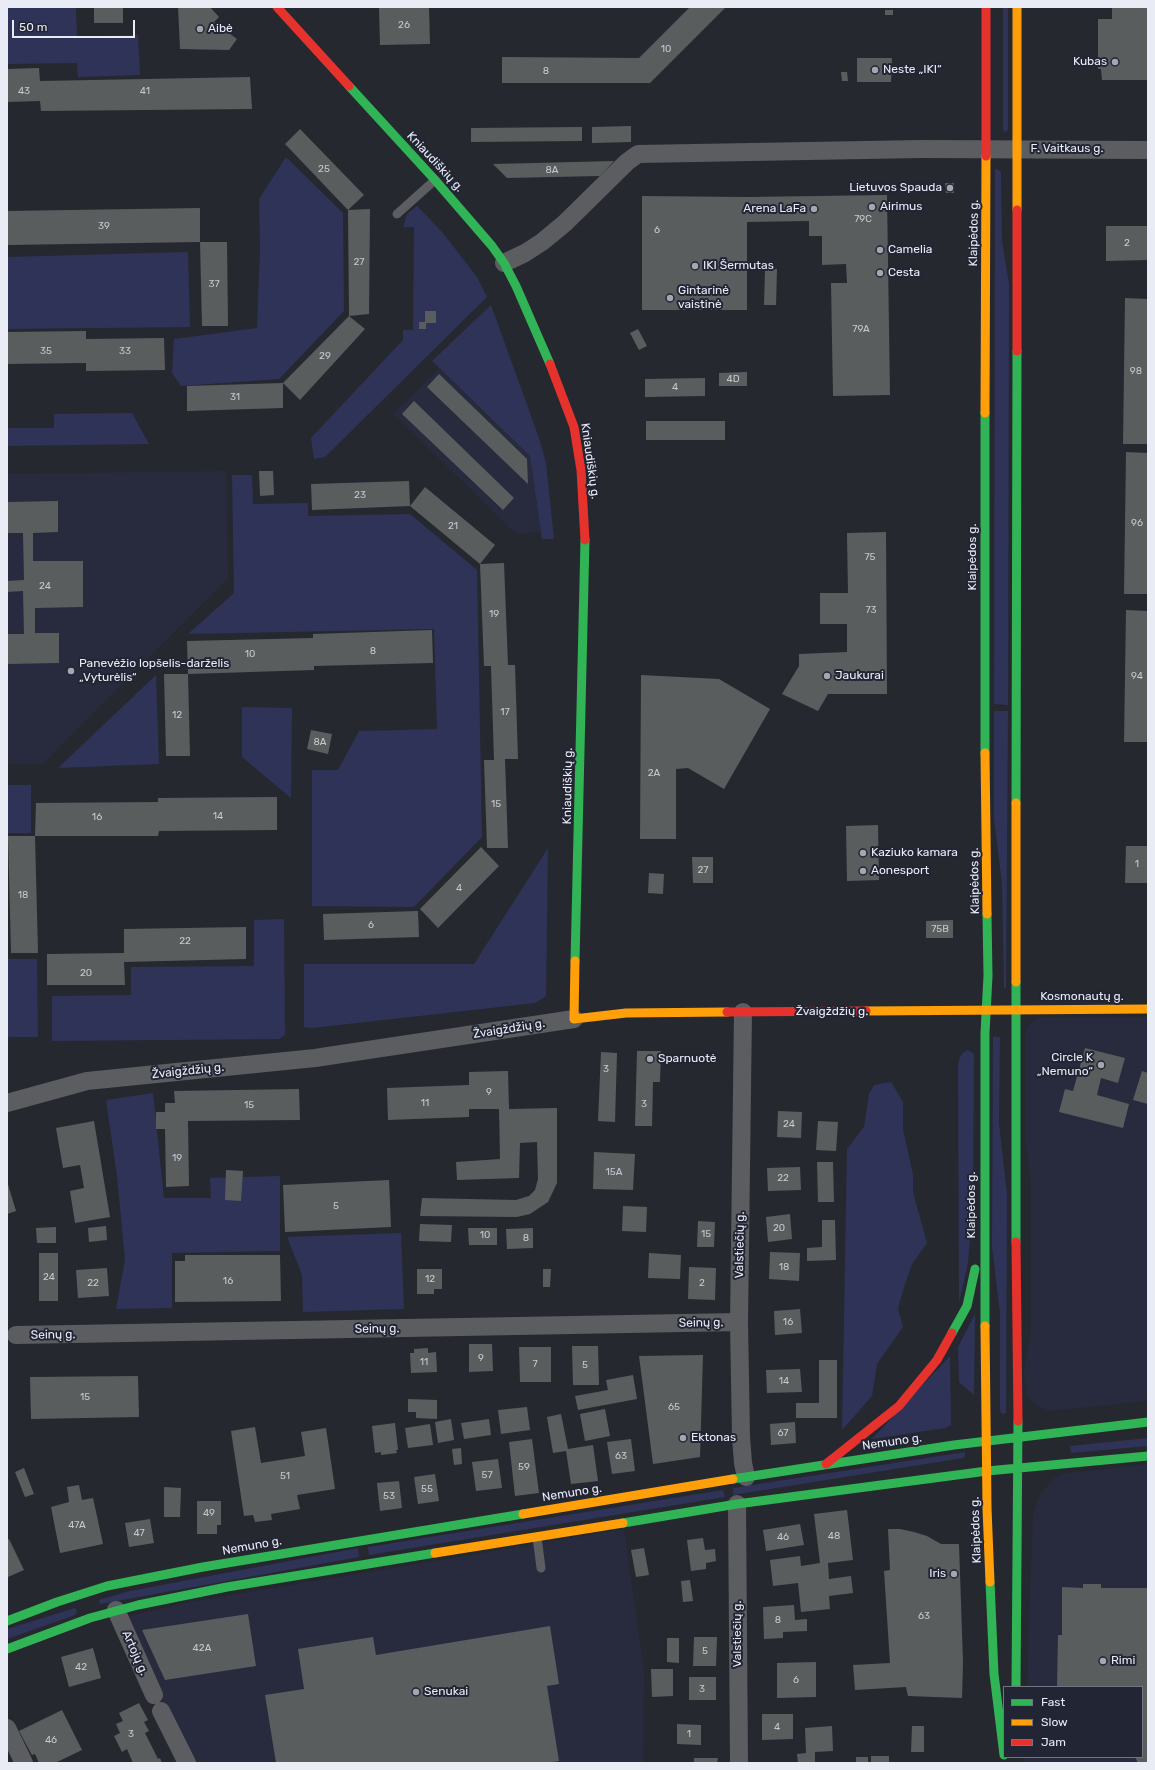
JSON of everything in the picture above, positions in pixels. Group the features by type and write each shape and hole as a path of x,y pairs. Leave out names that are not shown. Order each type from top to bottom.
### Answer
{"main road":[{"name":"Kniaudiškių g.","path":"277,7 478,227 504,263 557,378 570,413 578,446 584,501 583,656 574,1020"},
{"name":"Klaipėdos g.","path":"986,7 987,150 984,666 988,976 986,1010 984,1230 987,1471 994,1674 1003,1728"},
{"path":"1016,1686 1018,1468 1016,1191 1017,7"},
{"name":"Kosmonautų g.","path":"1017,1010 1148,1009"},
{"name":"Žvaigždžių g.","path":"574,1020 626,1013 1017,1010"},
{"path":"826,1464 899,1406 937,1360 967,1306 984,1230"},
{"name":"Nemuno g.","path":"7,1621 83,1593 107,1586 203,1566 826,1464 987,1441 1148,1422"},
{"path":"7,1648 88,1611 116,1610 227,1586 537,1538 737,1504 987,1471 1148,1456"},
{"path":"83,1593 88,1611"}],"street":[{"name":"F. Vaitkaus g.","path":"504,263 525,253 542,242 565,223 627,162 638,154 873,150 1148,150"},
{"name":"Valstiečių g.","path":"743,1012 738,1322 741,1437 743,1463 746,1477"},
{"name":"Žvaigždžių g.","path":"7,1103 87,1081 315,1058 574,1020"},
{"name":"Seinų g.","path":"16,1335 738,1322"},
{"name":"Valstiečių g.","path":"737,1504 739,1763"},
{"name":"Artojų g.","path":"116,1610 154,1695"},
{"path":"161,1711 187,1763"},
{"path":"7,1728 24,1763"}],"lane":[{"path":"397,214 435,180"},
{"path":"537,1538 541,1568"}],"shaded area":[{"path":"7,7 76,7 77,37 138,35 140,75 78,77 77,63 7,64"},
{"path":"1003,7 1008,7 1008,130 1005,132 1003,130"},
{"path":"286,157 343,213 344,311 279,379 181,386 172,373 174,339 257,328 260,248 259,199"},
{"path":"995,169 999,170 1001,173 1002,241 1009,284 1008,705 994,704"},
{"path":"417,206 443,233 477,277 487,297 325,457 314,459 311,438 403,340 403,330 413,330 414,227 403,227 407,214"},
{"path":"188,252 190,327 7,329 7,257"},
{"path":"491,305 539,438 546,463 554,539 542,539 530,456 432,361"},
{"path":"439,369 530,456 541,532 516,534 394,414"},
{"path":"132,413 149,444 7,446 7,428 54,428 54,414"},
{"name":"Panevėžio lopšelis-darželis „Vyturėlis“","path":"226,471 228,578 43,764 7,764 7,474"},
{"path":"232,475 252,475 253,504 308,503 308,516 410,514 477,570 482,837 414,907 312,906 312,770 338,770 359,731 437,729 434,629 188,634 234,593"},
{"path":"156,675 159,764 58,768"},
{"path":"242,707 292,708 291,798 242,757"},
{"path":"994,711 1008,711 1006,988 1004,988 1002,883 994,819"},
{"path":"7,785 31,785 31,833 7,833"},
{"path":"548,848 546,996 535,1003 312,1028 304,1027 304,964 474,964"},
{"path":"284,919 285,1035 279,1039 52,1041 52,996 131,995 131,967 254,966 254,920"},
{"path":"7,959 37,959 38,1037 9,1037 7,1034"},
{"path":"1039,1017 1148,1017 1148,1401 1049,1411 1038,1406 1029,1398 1025,1388 1024,1370 1031,1332 1031,1178 1025,1140 1025,1035 1030,1024"},
{"path":"993,1037 1000,1037 999,1123 1007,1194 1006,1412 1004,1414 1001,1413 1000,1409 1000,1313 992,1247"},
{"path":"968,1050 974,1054 973,1202 968,1263 959,1303 958,1065 960,1057"},
{"path":"891,1082 903,1102 903,1129 913,1175 913,1192 927,1243 912,1264 898,1309 903,1327 877,1364 872,1396 842,1430 847,1149 864,1127 869,1094 874,1085"},
{"path":"153,1093 164,1198 211,1198 210,1178 280,1176 280,1251 172,1253 172,1308 116,1309 125,1260 117,1176 106,1100"},
{"path":"401,1233 404,1309 303,1312 302,1275 287,1237"},
{"path":"975,1314 974,1395 959,1382 958,1347"},
{"path":"950,1356 951,1425 945,1428 872,1439"},
{"path":"1148,1438 1148,1446 1071,1453 1070,1446"},
{"path":"965,1452 965,1456 963,1458 733,1495 733,1488"},
{"path":"1148,1464 1148,1763 1025,1763 1025,1758 1143,1758 1143,1686 1027,1686 1033,1513 1040,1494 1054,1478 1068,1473"},
{"path":"723,1490 725,1497 369,1555 368,1547"},
{"path":"624,1529 644,1670 643,1763 193,1763 127,1624 126,1617 190,1602"},
{"path":"358,1548 359,1557 100,1604 99,1600 130,1591"},
{"path":"75,1608 77,1611 75,1615 7,1639 7,1629"}],"building":[{"path":"94,7 123,7 123,23 94,23"},
{"path":"178,7 210,7 219,17 214,22 237,39 229,50 180,49"},
{"path":"379,7 429,7 430,44 380,45"},
{"path":"690,7 726,7 650,83 502,83 502,57 639,58"},
{"path":"1112,7 1148,7 1148,80 1102,80 1101,69 1098,69 1098,19 1112,19"},
{"path":"885,10 893,10 893,15 885,15"},
{"path":"857,58 892,58 891,82 857,82"},
{"path":"39,68 40,81 250,77 252,109 41,111 40,101 7,102 7,69"},
{"path":"841,72 847,72 848,81 842,81"},
{"path":"631,126 631,142 592,143 592,127"},
{"path":"582,127 582,141 471,142 471,128"},
{"path":"300,129 364,195 348,210 285,144"},
{"path":"614,161 600,176 507,178 493,164"},
{"name":"Lietuvos Spauda","path":"945,183 954,183 954,193 946,193"},
{"path":"887,195 890,395 833,396 831,283 847,283 846,264 822,265 822,236 809,236 809,221 747,222 747,310 642,310 642,196 747,197"},
{"path":"200,208 200,242 7,245 7,211"},
{"path":"370,209 369,314 349,316 348,210"},
{"path":"1106,226 1148,226 1148,260 1106,261"},
{"path":"200,242 227,242 228,326 202,326"},
{"path":"765,269 777,269 776,305 764,305"},
{"path":"1125,298 1148,299 1148,444 1123,444"},
{"path":"425,311 436,311 436,323 426,323 426,329 419,329 419,322 425,322"},
{"path":"349,316 365,329 300,400 283,383"},
{"path":"638,329 647,346 639,350 630,333"},
{"path":"86,331 86,339 164,338 165,370 86,371 86,363 7,364 7,332"},
{"path":"747,372 747,386 719,386 719,373"},
{"path":"439,374 527,459 528,484 427,387"},
{"path":"705,378 705,396 645,397 645,379"},
{"path":"283,383 283,408 187,411 187,386"},
{"path":"414,401 514,498 503,510 402,414"},
{"path":"646,421 725,421 725,440 646,440"},
{"path":"1126,452 1148,453 1148,594 1124,594"},
{"path":"259,471 273,471 274,495 260,496"},
{"path":"409,481 410,506 312,510 311,484"},
{"path":"425,487 495,545 480,564 410,506"},
{"path":"58,501 58,532 33,533 33,561 83,561 83,607 35,608 35,633 59,633 59,663 7,664 7,634 24,634 23,591 7,592 7,581 24,580 23,533 7,533 7,502"},
{"path":"886,532 887,694 828,694 818,711 782,694 799,666 799,654 847,652 847,624 820,624 820,593 848,593 847,533"},
{"path":"504,563 508,665 515,665 518,759 505,759 508,848 487,848 484,760 494,760 491,666 484,666 480,564"},
{"path":"1126,610 1148,611 1148,742 1124,742"},
{"path":"432,630 433,663 314,666 314,670 188,674 187,641 313,638 313,634"},
{"path":"164,674 188,674 190,756 166,756"},
{"path":"641,675 719,679 770,709 724,789 688,768 676,769 676,839 640,839"},
{"path":"311,730 332,734 328,754 307,749"},
{"path":"277,797 277,830 159,831 158,836 35,836 36,803 158,802 158,798"},
{"name":"Kaziuko kamara","path":"878,825 879,880 847,881 846,826"},
{"path":"8,836 35,836 38,953 11,953"},
{"path":"1126,846 1148,846 1148,883 1125,883"},
{"path":"481,847 499,866 438,928 420,909"},
{"path":"692,857 713,857 713,883 693,883"},
{"path":"649,873 664,874 663,894 648,893"},
{"path":"418,911 419,937 324,940 323,914"},
{"path":"953,920 953,938 926,938 926,921"},
{"path":"246,927 246,959 124,962 125,985 47,985 47,954 124,953 124,929"},
{"path":"1085,1048 1125,1058 1118,1083 1101,1078 1097,1095 1129,1104 1123,1128 1059,1112 1065,1089 1073,1091"},
{"path":"637,1051 661,1051 660,1082 653,1082 652,1126 635,1126"},
{"path":"601,1052 617,1053 615,1122 598,1121"},
{"path":"508,1071 509,1109 557,1108 557,1183 548,1202 530,1214 517,1217 420,1216 422,1198 516,1200 529,1196 535,1190 538,1179 537,1142 520,1143 519,1178 457,1180 456,1162 500,1159 499,1109 469,1109 469,1117 388,1120 387,1088 469,1085 469,1072"},
{"path":"1142,1071 1148,1073 1148,1104 1133,1100"},
{"path":"299,1089 300,1120 188,1121 189,1186 166,1187 165,1129 156,1129 156,1112 165,1112 165,1103 175,1103 174,1091"},
{"path":"778,1111 802,1112 801,1138 777,1137"},
{"path":"94,1121 110,1217 75,1223 70,1191 84,1188 80,1165 63,1168 56,1128"},
{"path":"818,1121 838,1122 836,1151 816,1150"},
{"path":"594,1152 635,1154 633,1190 593,1189"},
{"path":"817,1162 833,1162 834,1202 818,1202"},
{"path":"800,1167 801,1190 768,1191 767,1168"},
{"path":"226,1170 243,1171 241,1201 225,1200"},
{"path":"389,1180 391,1227 285,1232 283,1185"},
{"path":"7,1181 16,1211 7,1214"},
{"path":"623,1206 647,1207 646,1232 622,1231"},
{"path":"790,1214 792,1239 768,1242 766,1217"},
{"path":"822,1220 835,1220 836,1260 807,1261 807,1248 822,1247"},
{"path":"698,1221 715,1222 714,1247 697,1247"},
{"path":"420,1224 452,1225 451,1242 419,1241"},
{"path":"106,1226 107,1240 89,1242 88,1228"},
{"path":"56,1227 56,1243 37,1243 36,1228"},
{"path":"468,1228 497,1228 497,1245 469,1245"},
{"path":"533,1228 533,1248 507,1249 506,1229"},
{"path":"770,1252 800,1253 799,1281 769,1279"},
{"path":"39,1253 58,1253 58,1301 39,1301"},
{"path":"649,1253 681,1255 680,1279 648,1278"},
{"path":"185,1255 280,1255 281,1301 175,1302 175,1261 185,1261"},
{"path":"689,1267 716,1268 715,1300 688,1299"},
{"path":"107,1268 109,1296 78,1298 76,1270"},
{"path":"417,1269 442,1269 442,1289 434,1289 434,1294 417,1294"},
{"path":"543,1269 551,1269 550,1287 543,1287"},
{"path":"800,1309 802,1333 775,1335 774,1311"},
{"path":"469,1344 492,1344 493,1371 469,1372"},
{"path":"572,1346 598,1346 599,1385 573,1385"},
{"path":"519,1347 551,1347 551,1382 520,1382"},
{"path":"428,1348 428,1353 436,1352 437,1372 411,1373 410,1353 414,1353 414,1349"},
{"path":"703,1355 700,1457 653,1464 639,1356"},
{"path":"819,1360 837,1360 837,1418 796,1418 796,1403 819,1403"},
{"path":"800,1369 802,1392 767,1393 766,1370"},
{"path":"633,1375 637,1399 578,1410 575,1396 608,1390 606,1380"},
{"path":"138,1376 139,1417 31,1419 30,1377"},
{"path":"408,1399 437,1400 437,1419 416,1418 416,1412 408,1412"},
{"path":"527,1407 530,1430 501,1434 498,1410"},
{"path":"605,1409 610,1436 585,1441 580,1414"},
{"path":"561,1414 568,1449 593,1445 598,1481 571,1484 566,1451 553,1453 547,1417"},
{"path":"451,1419 454,1440 438,1443 435,1422"},
{"path":"489,1419 491,1435 464,1439 461,1423"},
{"path":"795,1422 796,1443 771,1445 770,1424"},
{"path":"395,1423 397,1453 381,1455 381,1452 375,1453 372,1426"},
{"path":"430,1424 433,1445 408,1448 405,1428"},
{"path":"255,1427 261,1463 305,1456 301,1432 326,1428 335,1489 297,1495 300,1509 271,1514 272,1520 255,1522 253,1515 244,1516 231,1431"},
{"path":"532,1439 539,1493 515,1496 509,1442"},
{"path":"631,1439 635,1471 612,1474 607,1442"},
{"path":"461,1448 462,1464 454,1465 452,1449"},
{"path":"498,1459 502,1488 476,1491 472,1462"},
{"path":"24,1468 34,1494 25,1497 15,1472"},
{"path":"435,1474 439,1501 418,1504 414,1477"},
{"path":"399,1481 402,1508 380,1511 377,1483"},
{"path":"79,1485 82,1500 93,1498 103,1544 60,1553 51,1507 69,1502 67,1487"},
{"path":"164,1487 181,1488 180,1517 164,1517"},
{"path":"197,1501 221,1501 221,1525 217,1525 217,1534 197,1534"},
{"path":"847,1510 853,1560 828,1563 829,1579 851,1576 853,1593 829,1596 830,1609 801,1612 798,1583 773,1586 770,1560 800,1556 801,1566 820,1563 814,1514"},
{"path":"150,1519 154,1543 129,1547 125,1523"},
{"path":"800,1524 804,1545 766,1551 763,1530"},
{"path":"888,1529 900,1529 914,1532 927,1536 941,1544 959,1544 963,1662 962,1698 908,1696 906,1687 855,1690 853,1665 890,1663 884,1571 890,1570"},
{"path":"703,1538 705,1550 715,1549 716,1561 706,1563 706,1569 691,1571 687,1540"},
{"path":"9,1539 24,1570 8,1577 7,1540"},
{"path":"644,1548 649,1575 636,1577 631,1550"},
{"path":"690,1580 693,1601 683,1602 681,1581"},
{"name":"Rimi","path":"1083,1584 1101,1584 1101,1588 1148,1588 1148,1762 1138,1763 1136,1758 1143,1758 1143,1686 1057,1686 1058,1635 1062,1635 1062,1587 1083,1588"},
{"path":"794,1605 795,1620 807,1619 807,1631 783,1632 783,1638 764,1639 763,1607"},
{"path":"248,1614 256,1666 165,1680 142,1630"},
{"name":"Senukai","path":"550,1626 559,1684 547,1686 559,1761 546,1763 276,1763 265,1695 304,1689 298,1649 373,1637 376,1655"},
{"path":"694,1637 717,1637 716,1666 693,1666"},
{"path":"667,1638 679,1638 679,1663 667,1662"},
{"path":"93,1648 101,1678 69,1687 61,1657"},
{"path":"816,1662 816,1697 777,1698 777,1663"},
{"path":"651,1669 673,1669 673,1696 652,1697"},
{"path":"689,1677 716,1677 716,1700 689,1700"},
{"path":"139,1703 148,1720 144,1722 149,1731 145,1733 158,1759 160,1758 162,1763 133,1763 127,1749 122,1752 114,1736 120,1733 116,1724 123,1721 119,1713"},
{"path":"62,1710 82,1750 55,1763 39,1763 35,1754 32,1755 19,1731"},
{"path":"762,1714 793,1714 793,1739 762,1740"},
{"path":"677,1724 701,1725 701,1745 677,1744"},
{"path":"832,1726 833,1751 815,1752 815,1763 798,1763 797,1754 806,1753 805,1728"},
{"path":"912,1726 924,1726 924,1752 911,1752"},
{"path":"871,1756 889,1756 889,1763 871,1763"},
{"path":"856,1757 868,1757 868,1763 856,1763"},
{"path":"694,1758 718,1758 717,1763 694,1763"}],"traffic: fast":[{"path":"349,86 435,180 492,246 504,263 516,286 550,364"},
{"path":"1016,803 1017,351"},
{"path":"985,413 985,753"},
{"path":"575,961 585,540"},
{"path":"985,1326 985,1033 988,976 987,914"},
{"path":"1016,982 1016,1242"},
{"path":"952,1333 967,1306 975,1269"},
{"path":"1016,1686 1018,1421"},
{"path":"733,1479 954,1445 1148,1422"},
{"path":"623,1523 737,1504 987,1471 1148,1456"},
{"path":"7,1621 57,1602 107,1586 203,1567 523,1514"},
{"path":"7,1649 90,1618 138,1605 227,1587 435,1553"},
{"path":"990,1582 994,1674 1003,1747"}],"traffic: slow":[{"path":"1017,7 1017,210"},
{"path":"985,413 986,156"},
{"path":"985,753 987,914"},
{"path":"1016,803 1016,982"},
{"path":"575,961 574,1019 626,1013 727,1012"},
{"path":"866,1011 1148,1009"},
{"path":"985,1326 987,1508 990,1582"},
{"path":"523,1514 733,1479"},
{"path":"435,1553 623,1523"}],"traffic: jam":[{"path":"277,7 349,86"},
{"path":"986,7 986,156"},
{"path":"1017,210 1017,351"},
{"path":"550,364 574,427 581,470 585,540"},
{"path":"727,1012 866,1011"},
{"path":"1016,1242 1018,1421"},
{"path":"826,1464 899,1406 937,1360 952,1333"}],"place":[{"name":"Aibė","path":"200,29"},
{"name":"Kubas","path":"1115,62"},
{"name":"Neste „IKI“","path":"875,70"},
{"name":"Lietuvos Spauda","path":"950,188"},
{"name":"Airimus","path":"872,207"},
{"name":"Arena LaFa","path":"814,209"},
{"name":"Camelia","path":"880,250"},
{"name":"IKI Šermutas","path":"695,266"},
{"name":"Cesta","path":"880,273"},
{"name":"Gintarinė vaistinė","path":"670,298"},
{"name":"Panevėžio lopšelis-darželis „Vyturėlis“","path":"71,671"},
{"name":"Jaukurai","path":"827,676"},
{"name":"Kaziuko kamara","path":"863,853"},
{"name":"Aonesport","path":"863,871"},
{"name":"Sparnuotė","path":"650,1059"},
{"name":"Circle K „Nemuno“","path":"1101,1065"},
{"name":"Ektonas","path":"683,1438"},
{"name":"Iris","path":"954,1574"},
{"name":"Rimi","path":"1103,1661"},
{"name":"Senukai","path":"416,1692"}]}
